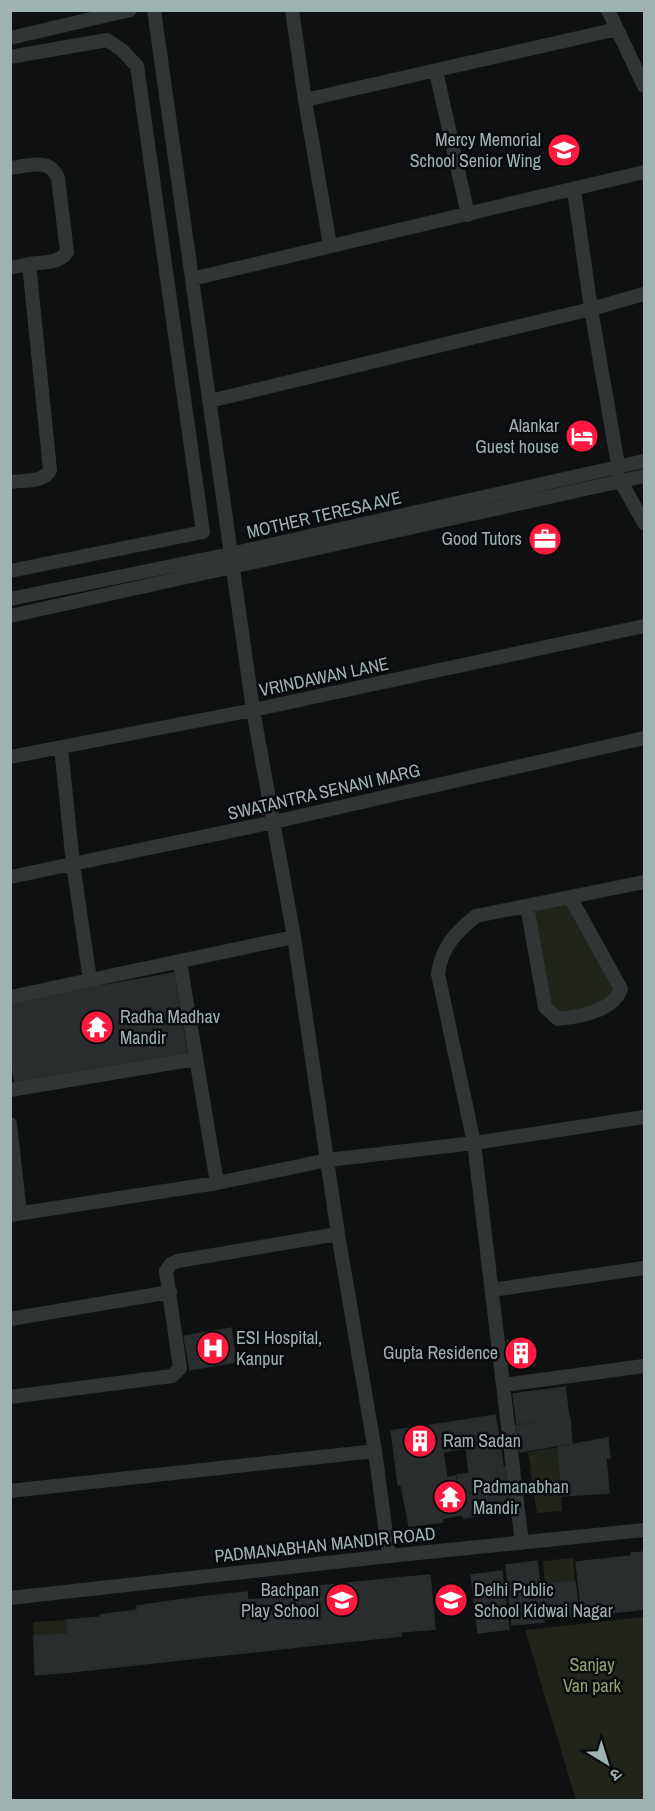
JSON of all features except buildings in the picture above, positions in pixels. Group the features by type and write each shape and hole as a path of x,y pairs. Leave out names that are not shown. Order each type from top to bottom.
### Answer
{"street":[{"path":"10,38 130,10"},
{"path":"154,10 253,711 294,937 338,1234 375,1451 389,1556"},
{"path":"292,10 330,245"},
{"path":"608,10 645,86"},
{"path":"305,100 616,29"},
{"path":"10,57 107,40 122,50 137,66 203,532 10,571"},
{"path":"436,71 468,215"},
{"path":"10,168 44,164 53,168 58,178 67,252 65,256 57,260 10,268"},
{"path":"192,279 645,172"},
{"path":"574,190 591,309 621,482 645,523"},
{"path":"10,482 42,478 50,470 29,264"},
{"path":"210,401 645,294"},
{"name":"MOTHER TERESA AVE","path":"10,599 232,561 645,461"},
{"path":"11,615 232,561 645,476"},
{"name":"VRINDAWAN LANE","path":"10,757 253,711 645,626"},
{"name":"SWATANTRA SENANI MARG","path":"10,877 274,822 645,738"},
{"path":"61,747 90,980"},
{"path":"522,1542 474,1143 438,974 440,961 447,945 458,930 476,916 645,882"},
{"path":"527,906 545,1006 558,1019 579,1017 614,1002 621,989 570,897"},
{"path":"10,997 294,937"},
{"path":"180,962 217,1183"},
{"path":"10,1090 196,1059"},
{"path":"10,1124 15,1214 217,1183 328,1160 474,1143 645,1117"},
{"path":"10,1396 172,1376 180,1368 166,1271 171,1264 338,1234"},
{"path":"492,1290 645,1268"},
{"path":"10,1318 170,1292"},
{"path":"503,1385 645,1366"},
{"path":"10,1491 375,1451"},
{"name":"PADMANABHAN MANDIR ROAD","path":"10,1598 645,1530"}],"green space":[{"path":"569,899 618,995 578,1014 562,1016 546,1005 530,907"},
{"path":"558,1447 562,1511 537,1513 528,1452"},
{"path":"573,1558 575,1581 545,1584 543,1561"},
{"name":"Sanjay Van park","path":"644,1617 644,1800 576,1800 525,1630"},
{"path":"67,1620 67,1634 34,1636 33,1622"}],"place":[{"name":"Mercy Memorial School Senior Wing","path":"564,150"},
{"name":"Alankar Guest house","path":"582,436"},
{"name":"Good Tutors","path":"545,539"},
{"name":"Radha Madhav Mandir","path":"97,1027"},
{"name":"ESI Hospital, Kanpur","path":"213,1348"},
{"name":"Gupta Residence","path":"521,1353"},
{"name":"Ram Sadan","path":"420,1441"},
{"name":"Padmanabhan Mandir","path":"450,1497"},
{"name":"Bachpan Play School","path":"342,1600"},
{"name":"Delhi Public School Kidwai Nagar","path":"451,1600"}]}
